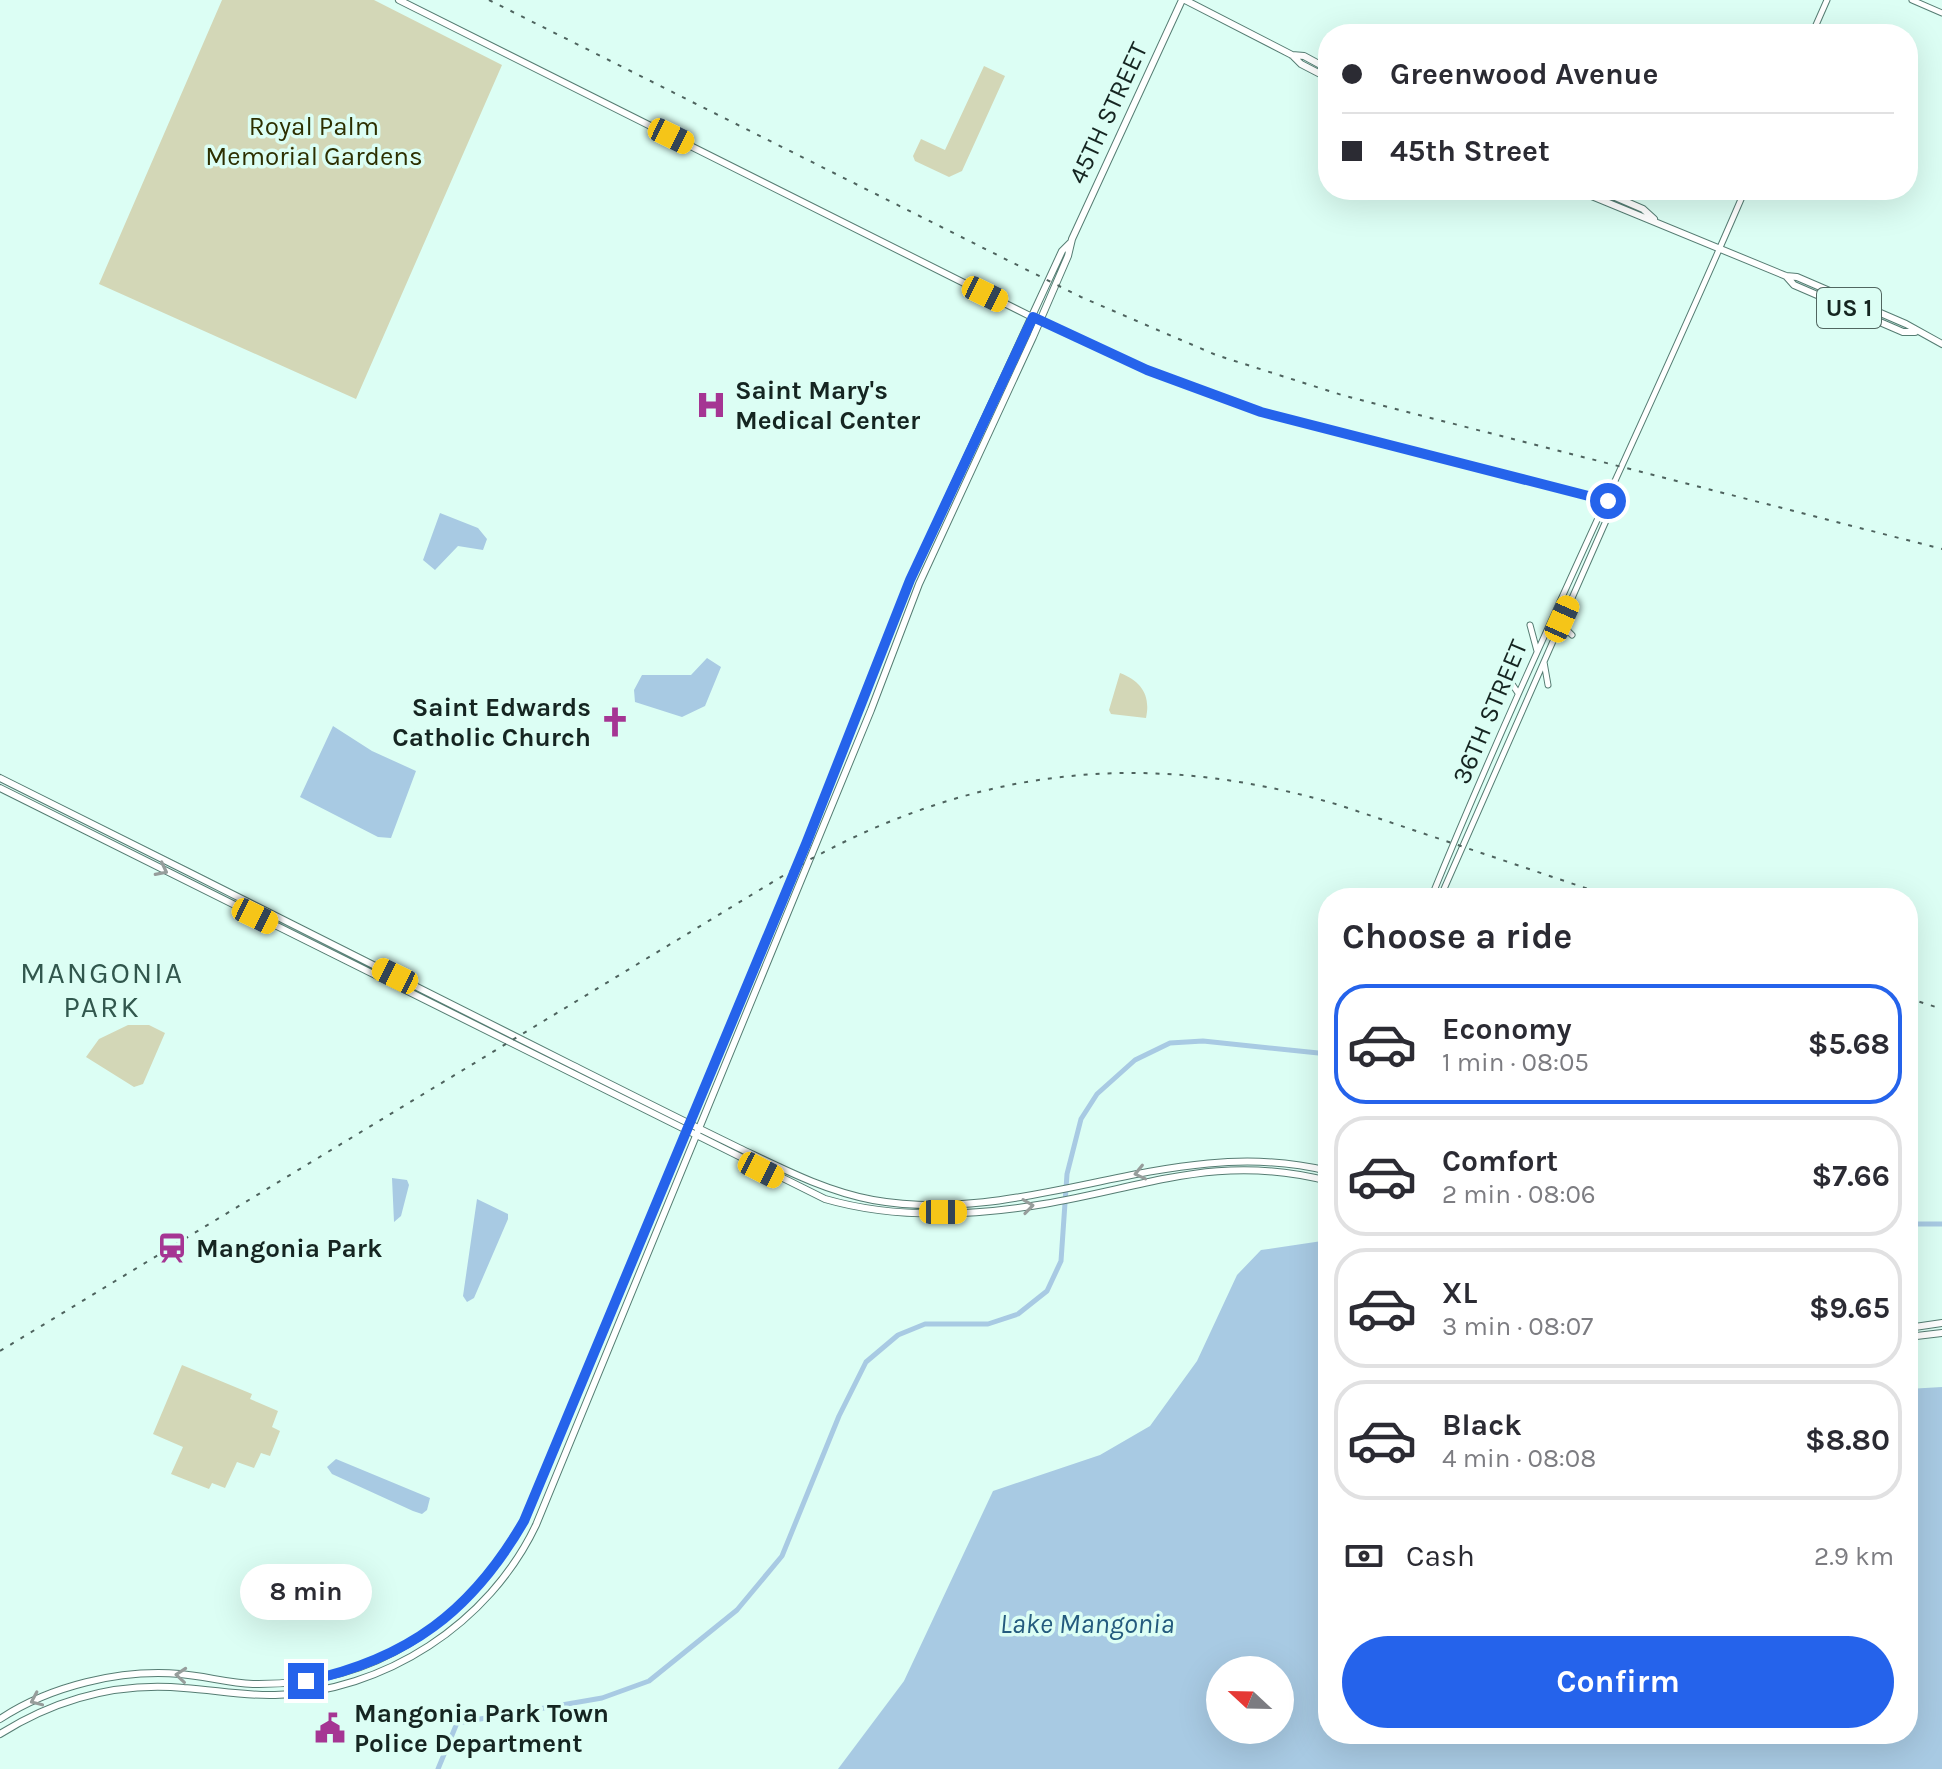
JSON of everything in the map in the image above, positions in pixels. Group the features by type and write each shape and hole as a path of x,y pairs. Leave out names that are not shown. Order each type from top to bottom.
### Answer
{"main road":[{"path":"399,0 1037,319"},
{"path":"1184,0 1292,55 1318,73"},
{"name":"45TH STREET","path":"0,1719 58,1691 123,1678 181,1674 251,1684 326,1677 374,1663 396,1652 450,1615 498,1564 524,1521 806,844 910,580 1068,256 1070,243 1184,0"},
{"path":"1292,55 1304,56 1318,64"},
{"name":"US 1","path":"1600,200 1639,217 1654,219 1786,276 1809,282 1906,324 1915,332 1942,344"},
{"name":"US 1","path":"1622,200 1643,209 1654,219"},
{"name":"45TH STREET","path":"0,1734 48,1707 111,1690 169,1686 272,1696 330,1688 407,1661 456,1626 499,1582 532,1534 871,710 919,584 1037,319"},
{"path":"0,778 414,986 687,1128"},
{"path":"0,788 410,994 687,1128 820,1186 879,1201 976,1202 1056,1191 1167,1166 1216,1160 1278,1162 1318,1169"},
{"path":"410,994 414,986"},
{"path":"696,1132 797,1188 854,1206 967,1212 1057,1201 1169,1175 1218,1169 1279,1171 1318,1179"},
{"path":"1918,1327 1942,1323"},
{"path":"1918,1336 1942,1333"}],"street":[{"path":"1816,24 1827,0"},
{"path":"1912,0 1942,13"},
{"name":"36TH STREET","path":"1435,888 1601,507 1608,501 1741,200"},
{"path":"1037,319 1147,370 1261,412 1608,501"},
{"name":"36TH STREET","path":"1444,888 1609,514 1608,501"},
{"path":"1562,619 1564,627 1572,635"},
{"path":"1530,625 1537,653"},
{"path":"1544,661 1548,685"},
{"path":"1510,681 1519,695"}],"green space":[{"name":"Royal Palm Memorial Gardens","path":"222,0 374,0 502,65 356,399 99,284"},
{"path":"984,66 1005,76 962,171 949,177 915,161 913,156 921,139 945,150"},
{"path":"1120,673 1134,680 1143,690 1147,702 1146,718 1111,714 1109,710"},
{"path":"128,1025 149,1025 165,1033 143,1084 134,1087 86,1057 99,1039"},
{"path":"182,1365 252,1394 250,1399 278,1411 272,1427 280,1431 270,1456 261,1453 254,1468 237,1462 225,1488 212,1483 209,1489 171,1474 183,1447 153,1434"}],"water":[{"path":"440,513 478,528 487,539 483,550 458,546 435,570 423,560"},
{"path":"707,658 721,667 705,706 682,717 635,702 634,690 642,675 691,675"},
{"path":"333,726 372,751 416,771 391,838 378,837 300,797"},
{"path":"392,1178 407,1180 409,1185 401,1216 394,1222"},
{"path":"477,1199 508,1214 508,1219 474,1298 467,1302 463,1296"},
{"name":"Lake Mangonia","path":"1318,1242 1318,1744 1918,1744 1918,1388 1942,1387 1942,1769 838,1769 904,1681 993,1491 1100,1455 1150,1426 1197,1361 1237,1275 1261,1250"},
{"path":"336,1459 430,1498 427,1510 422,1514 413,1511 332,1474 327,1467"}],"waterway":[{"path":"438,1769 457,1723 602,1698 649,1681 737,1610 782,1556 839,1416 866,1362 898,1335 925,1324 988,1324 1018,1314 1047,1291 1061,1261 1067,1174 1081,1119 1097,1094 1135,1060 1170,1043 1203,1041 1318,1053"},
{"path":"1918,1224 1942,1224"}],"railway":[{"path":"489,0 1081,297 1216,355 1345,396 1942,549"},
{"path":"0,1351 809,860 874,828 938,804 1003,787 1068,776 1134,773 1201,777 1269,787 1339,805 1585,888"},
{"path":"1918,1001 1942,1009"}],"place":[{"name":"Saint Mary's Medical Center","path":"711,405"},
{"name":"Saint Edwards Catholic Church","path":"615,722"},
{"name":"Mangonia Park","path":"172,1248"},
{"name":"Mangonia Park Town Police Department","path":"330,1728"}],"district":[{"name":"MANGONIA PARK","path":"102,990"}],"route":[{"path":"306,1681 374,1663 425,1635 487,1578 524,1521 806,844 910,580 988,407 1033,317 1147,370 1261,412 1608,501"}]}
